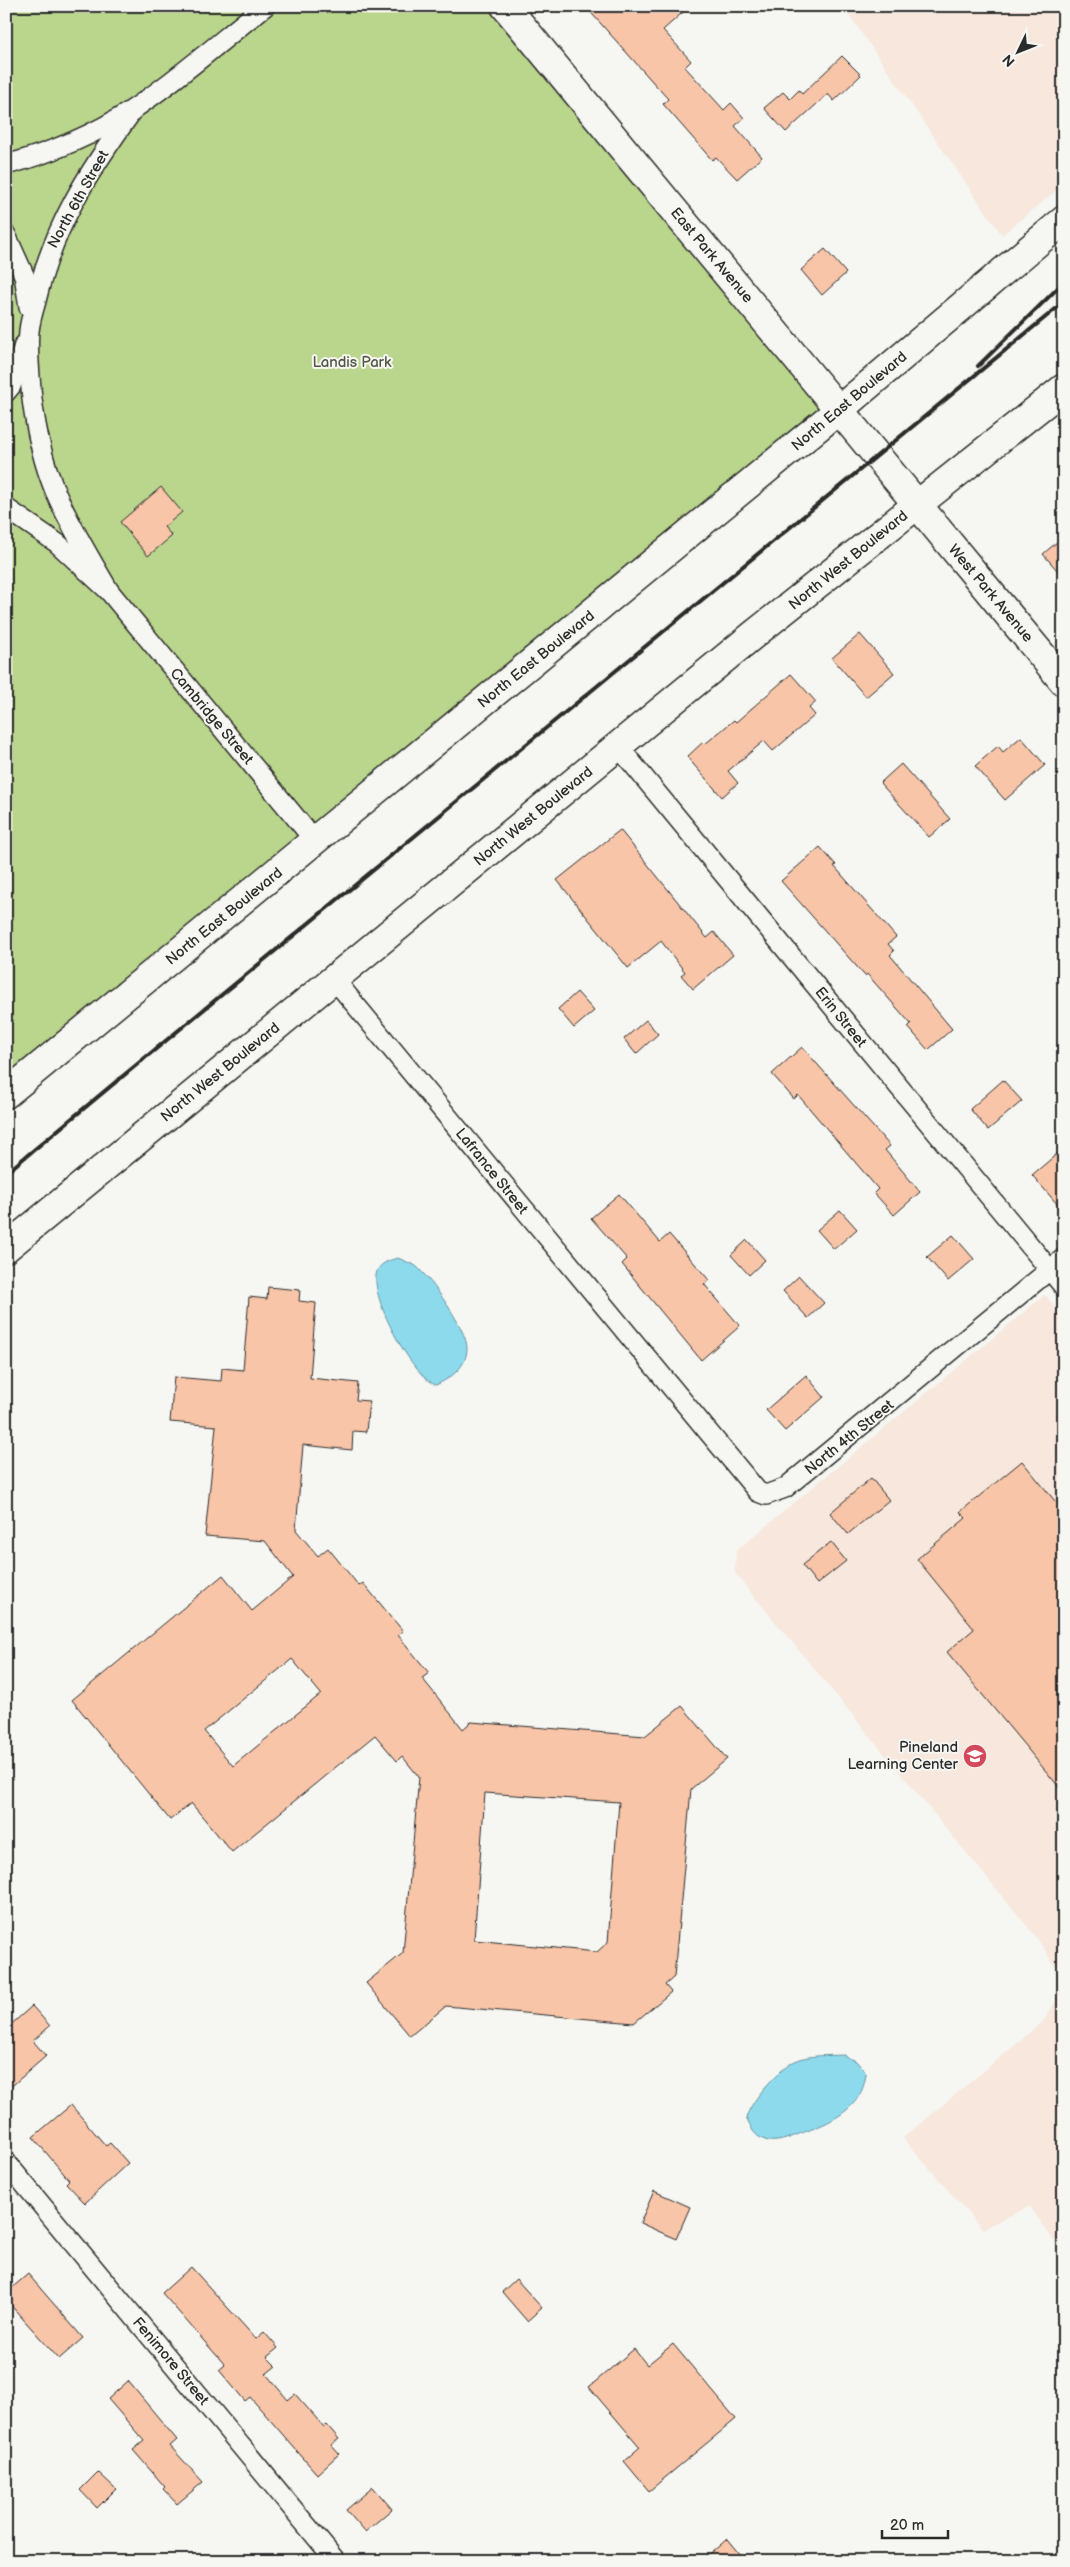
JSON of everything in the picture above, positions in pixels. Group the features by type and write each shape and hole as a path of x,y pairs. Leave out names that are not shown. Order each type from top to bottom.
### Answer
{"main road":[{"name":"East Park Avenue","path":"505,6 918,504"},
{"name":"North East Boulevard","path":"6,1094 840,409 1064,220"},
{"name":"North West Boulevard","path":"6,1248 618,746 1064,388"},
{"name":"West Park Avenue","path":"918,504 1064,682"}],"street":[{"name":"North 6th Street","path":"6,165 68,144 97,131 133,110 264,6"},
{"name":"North 6th Street","path":"6,392 11,386 29,328 50,248 90,172 133,110"},
{"name":"Cambridge Street","path":"6,235 24,275 29,328 28,361 37,434 54,490 71,526 109,591"},
{"name":"Cambridge Street","path":"6,508 58,543 109,591 315,841"},
{"name":"Erin Street","path":"618,746 1057,1264 1064,1287"},
{"name":"Lafrance Street","path":"334,979 650,1363"},
{"name":"North 4th Street","path":"650,1363 752,1487 766,1495 775,1493 785,1488 861,1428 1057,1264"},
{"name":"Fenimore Street","path":"6,2162 336,2561"}],"shaded area":[{"path":"843,6 1064,6 1064,184 1002,235"},
{"name":"Pineland Learning Center","path":"1045,1295 1064,1318 1064,2256 1030,2206 982,2229 903,2138 1043,2022 1056,2001 1059,1972 1037,1938 735,1573 736,1551"}],"green space":[{"name":"Landis Park","path":"6,6 506,6 840,409 6,1094"}],"water":[{"path":"398,1258 416,1266 422,1272 455,1317 465,1340 466,1355 461,1366 447,1379 436,1385 426,1379 404,1351 385,1314 378,1295 376,1280 378,1269 384,1263"},
{"path":"843,2055 856,2061 866,2073 858,2097 851,2106 833,2120 782,2140 769,2141 755,2134 746,2118 753,2103 779,2073 799,2059"}],"building":[{"path":"585,6 690,6 663,30 691,61 685,67 724,110 731,103 744,118 735,126 762,157 737,179 716,157 712,160 663,104 668,99"},
{"path":"842,56 861,75 834,101 828,94 786,132 764,108 783,92 790,99 799,90 802,94"},
{"path":"825,249 846,273 822,295 801,270"},
{"path":"161,487 182,512 164,527 172,536 148,556 120,522"},
{"path":"1064,536 1064,578 1043,554"},
{"path":"860,634 894,673 866,697 832,658"},
{"path":"791,674 816,702 809,708 815,715 773,751 764,741 728,771 738,783 722,797 687,757 703,742 705,744 734,720 736,722"},
{"path":"1021,737 1045,765 1005,800 975,766 998,746 1003,752"},
{"path":"901,764 950,819 929,837 880,783"},
{"path":"620,830 707,938 714,932 733,955 693,989 681,975 685,972 661,941 628,968 557,880"},
{"path":"820,847 836,865 834,866 896,937 888,944 894,951 890,955 952,1029 928,1050 908,1027 911,1024 867,974 865,976 781,881"},
{"path":"577,992 594,1011 574,1028 558,1009"},
{"path":"646,1020 658,1034 636,1054 624,1039"},
{"path":"802,1047 890,1146 885,1150 920,1192 894,1215 874,1193 878,1189 798,1095 794,1099 772,1074"},
{"path":"1003,1080 1022,1101 988,1130 970,1109"},
{"path":"1064,1148 1064,1212 1032,1175"},
{"path":"619,1194 660,1242 669,1234 709,1280 704,1284 740,1326 701,1360 622,1264 627,1259 591,1218"},
{"path":"840,1210 857,1229 834,1249 817,1230"},
{"path":"953,1235 974,1259 948,1281 927,1257"},
{"path":"747,1240 765,1260 749,1275 731,1255"},
{"path":"799,1276 824,1303 808,1318 783,1291"},
{"path":"268,1287 300,1290 299,1301 316,1303 310,1378 358,1383 356,1400 369,1401 366,1432 353,1431 352,1450 303,1445 296,1530 318,1556 328,1548 359,1586 363,1583 403,1631 398,1635 429,1673 422,1678 463,1729 471,1722 645,1736 682,1706 727,1759 691,1789 674,1977 665,1985 671,1992 634,2023 446,2006 410,2036 366,1983 403,1953 419,1777 402,1756 397,1761 375,1735 232,1852 191,1803 170,1820 72,1700 223,1575 252,1611 293,1577 265,1541 205,1536 216,1426 170,1422 174,1377 221,1381 222,1368 243,1370 249,1297 267,1299","holes":["292,1659 321,1694 233,1766 204,1731","485,1793 619,1802 608,1942 597,1952 474,1940"]},
{"path":"806,1375 824,1397 785,1431 766,1410"},
{"path":"1022,1461 1055,1501 1064,1493 1064,1793 947,1652 974,1629 917,1559 966,1518 960,1512"},
{"path":"871,1478 889,1500 848,1534 830,1513"},
{"path":"831,1542 846,1561 817,1584 802,1565"},
{"path":"32,2006 50,2026 33,2041 46,2056 6,2091 6,2029"},
{"path":"71,2105 106,2146 110,2143 128,2163 85,2203 66,2183 69,2180 33,2137"},
{"path":"654,2191 690,2207 676,2239 640,2223"},
{"path":"191,2267 256,2339 264,2332 278,2348 267,2357 276,2366 266,2374 288,2400 295,2394 324,2427 327,2425 339,2439 331,2445 339,2454 317,2474 250,2397 245,2401 219,2370 225,2365 162,2293"},
{"path":"28,2274 83,2338 59,2359 6,2300 6,2293"},
{"path":"516,2279 542,2308 527,2321 502,2292"},
{"path":"673,2344 736,2419 649,2491 624,2461 640,2447 589,2387 634,2349 647,2365"},
{"path":"128,2381 177,2440 170,2446 203,2482 177,2504 133,2450 144,2441 108,2399"},
{"path":"98,2472 116,2489 97,2508 80,2490"},
{"path":"373,2487 392,2509 365,2532 346,2510"},
{"path":"727,2539 745,2561 702,2561"}],"railway":[{"path":"978,366 1064,282"},
{"path":"6,1173 1064,302"}],"place":[{"name":"Pineland Learning Center","path":"975,1756"}]}
